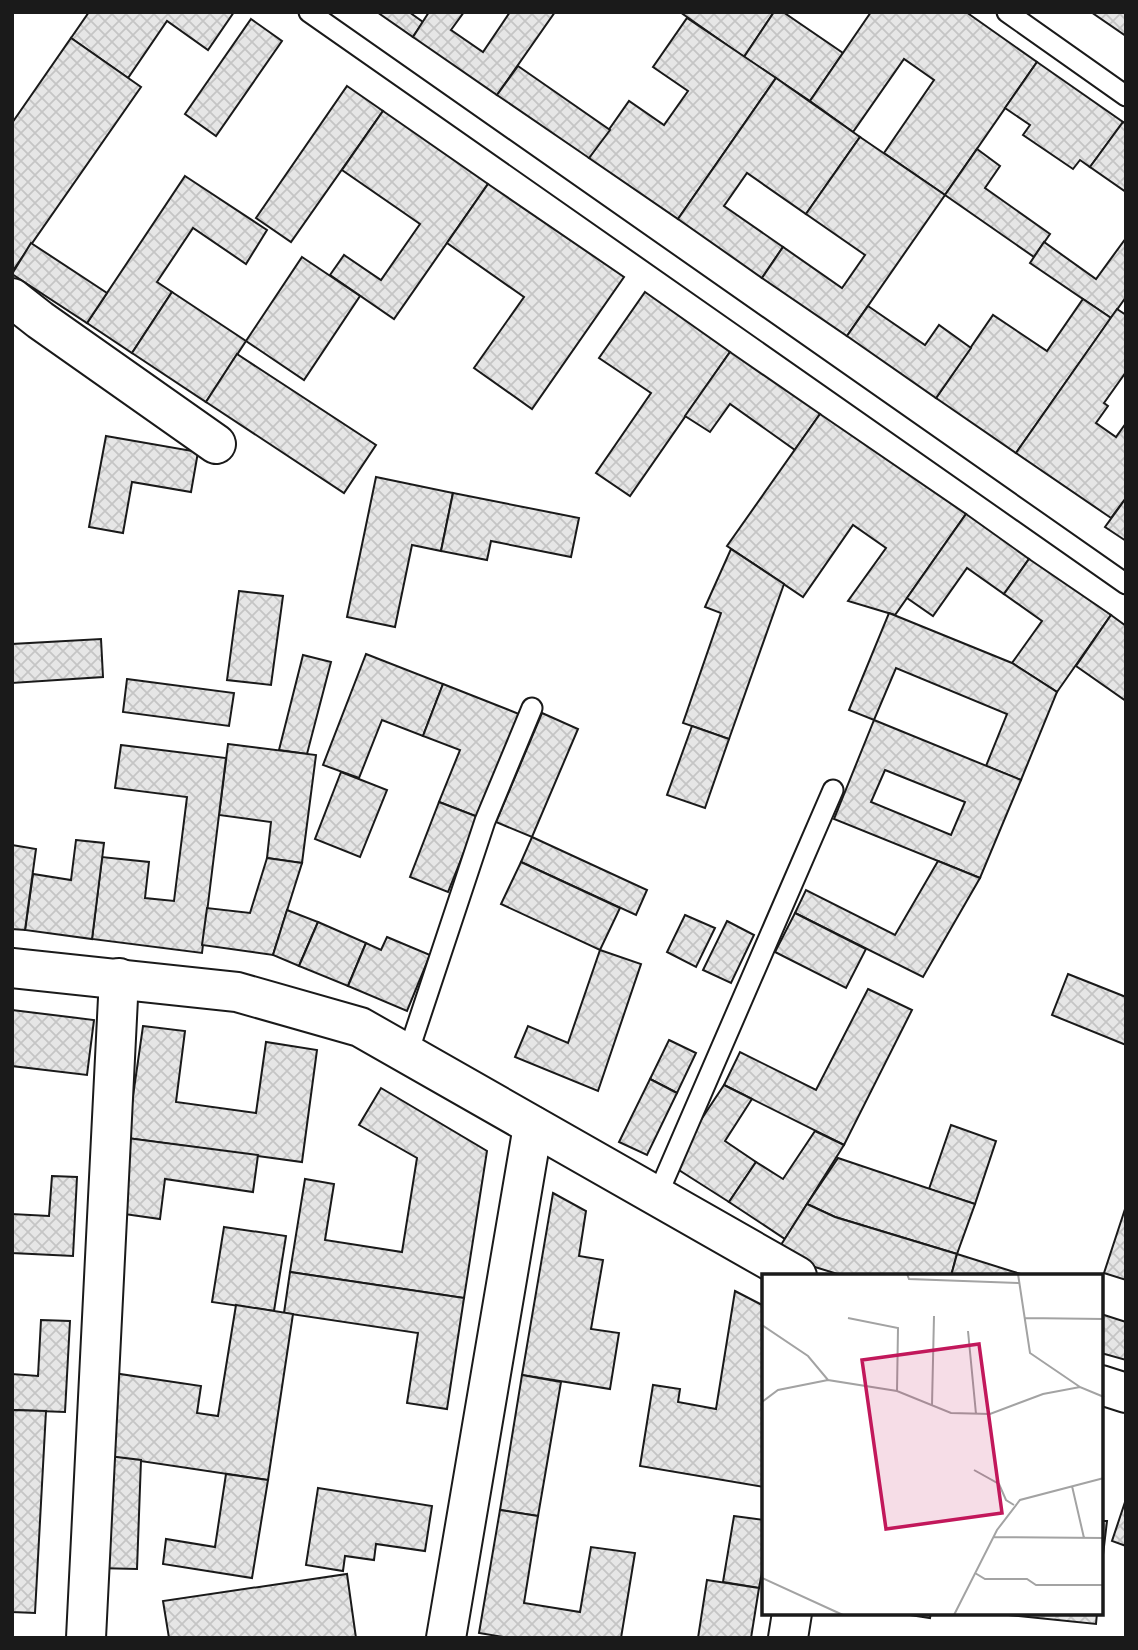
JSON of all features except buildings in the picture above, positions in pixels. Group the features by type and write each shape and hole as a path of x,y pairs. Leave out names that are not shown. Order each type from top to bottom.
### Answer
{"street":[{"path":"12,298 216,444"},
{"path":"12,968 237,992 360,1027 794,1274"},
{"path":"86,1638 120,978"},
{"path":"446,1638 533,1126"},
{"path":"1103,1386 1126,1393"},
{"path":"788,1638 792,1615"}],"lane":[{"path":"309,12 1126,584"},
{"path":"1007,12 1126,96"},
{"path":"407,1056 485,821 532,708"},
{"path":"657,1196 833,790"}]}
